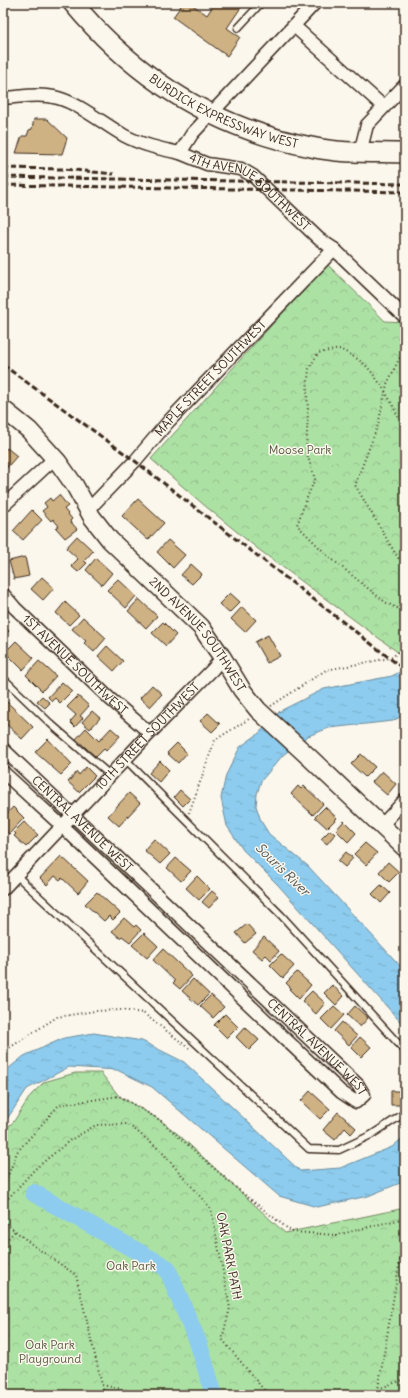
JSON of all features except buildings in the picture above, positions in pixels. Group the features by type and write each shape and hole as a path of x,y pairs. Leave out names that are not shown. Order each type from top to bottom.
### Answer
{"main road":[{"name":"BURDICK EXPRESSWAY WEST","path":"73,3 86,19 130,62 170,91 210,115 261,134 312,148 360,153 405,153"}],"street":[{"path":"180,153 192,134 315,3"},
{"path":"294,26 384,107"},
{"path":"360,153 367,125 405,85"},
{"name":"4TH AVENUE SOUTHWEST","path":"3,98 36,95 58,98 80,109 126,137 155,148 249,164 259,171 324,235 334,249 405,317"},
{"name":"MAPLE STREET SOUTHWEST","path":"88,510 135,461 169,421 334,249"},
{"name":"2ND AVENUE SOUTHWEST","path":"3,409 29,430 55,458 75,486 92,517 110,540 201,627 222,657 242,690 258,710 405,848"},
{"path":"3,506 55,458"},
{"name":"1ST AVENUE SOUTHWEST","path":"3,594 14,608 103,693 150,733"},
{"name":"10TH STREET SOUTHWEST","path":"3,889 125,759 213,669 222,657"},
{"name":"CENTRAL AVENUE WEST","path":"3,749 358,1085 364,1095 356,1102 341,1092 62,826"},
{"path":"3,772 62,826"},
{"path":"381,826 405,800"}],"lane":[{"path":"238,28 261,3"},
{"path":"3,678 51,724 110,775"},
{"path":"125,759 281,916 405,1051"},
{"path":"16,875 309,1149 339,1150 371,1135 405,1113"}],"path":[{"path":"405,347 387,384 378,425 355,485 398,558 405,558"},
{"path":"405,436 403,428 385,391 367,367 340,348 318,353 309,369 307,391 308,413 306,450 315,479 297,525 328,556 385,602 405,612"},
{"path":"405,463 400,469 405,482"},
{"path":"3,1052 57,1017 95,1011 121,1010 144,1013 190,1049"},
{"path":"3,1190 18,1152 59,1105 118,1096 160,1120 235,1187 292,1232 337,1235 405,1219"},
{"name":"OAK PARK PATH","path":"3,1204 35,1169 69,1141 96,1125 128,1124 161,1151 210,1209 230,1308 222,1339 268,1395"},
{"path":"373,1395 378,1389 401,1254 401,1220"},
{"path":"3,1221 34,1246 76,1275 104,1395"},
{"path":"3,1244 15,1231"},
{"path":"378,1389 405,1380"},
{"path":"102,1385 136,1392 138,1395"}],"green space":[{"name":"Moose Park","path":"328,265 385,321 405,322 405,656 258,549 151,459 277,319"},
{"name":"Oak Park","path":"75,1073 101,1073 119,1096 160,1120 179,1135 285,1233 405,1208 405,1395 3,1395 3,1132 14,1121 31,1095 44,1082"}],"water":[{"name":"Souris River","path":"405,669 405,714 393,721 329,728 308,736 283,755 261,781 257,794 256,806 261,821 269,834 308,866 405,971 405,1027 278,885 243,850 227,826 221,798 226,775 240,747 258,734 280,711 324,689 392,676"},
{"path":"94,1033 142,1041 184,1062 300,1171 340,1168 392,1147 405,1136 405,1181 368,1196 317,1207 279,1196 152,1087 117,1070 69,1067 27,1089 3,1125 3,1073 24,1056 64,1038"}],"waterway":[{"path":"34,1193 167,1268 199,1345 214,1395"}],"railway":[{"path":"3,168 64,169 114,174"},
{"path":"3,177 405,184"},
{"path":"3,185 405,192"},
{"path":"3,365 135,461 405,670"}],"park label":[{"name":"Oak Park Playground","path":"50,1352"}]}
